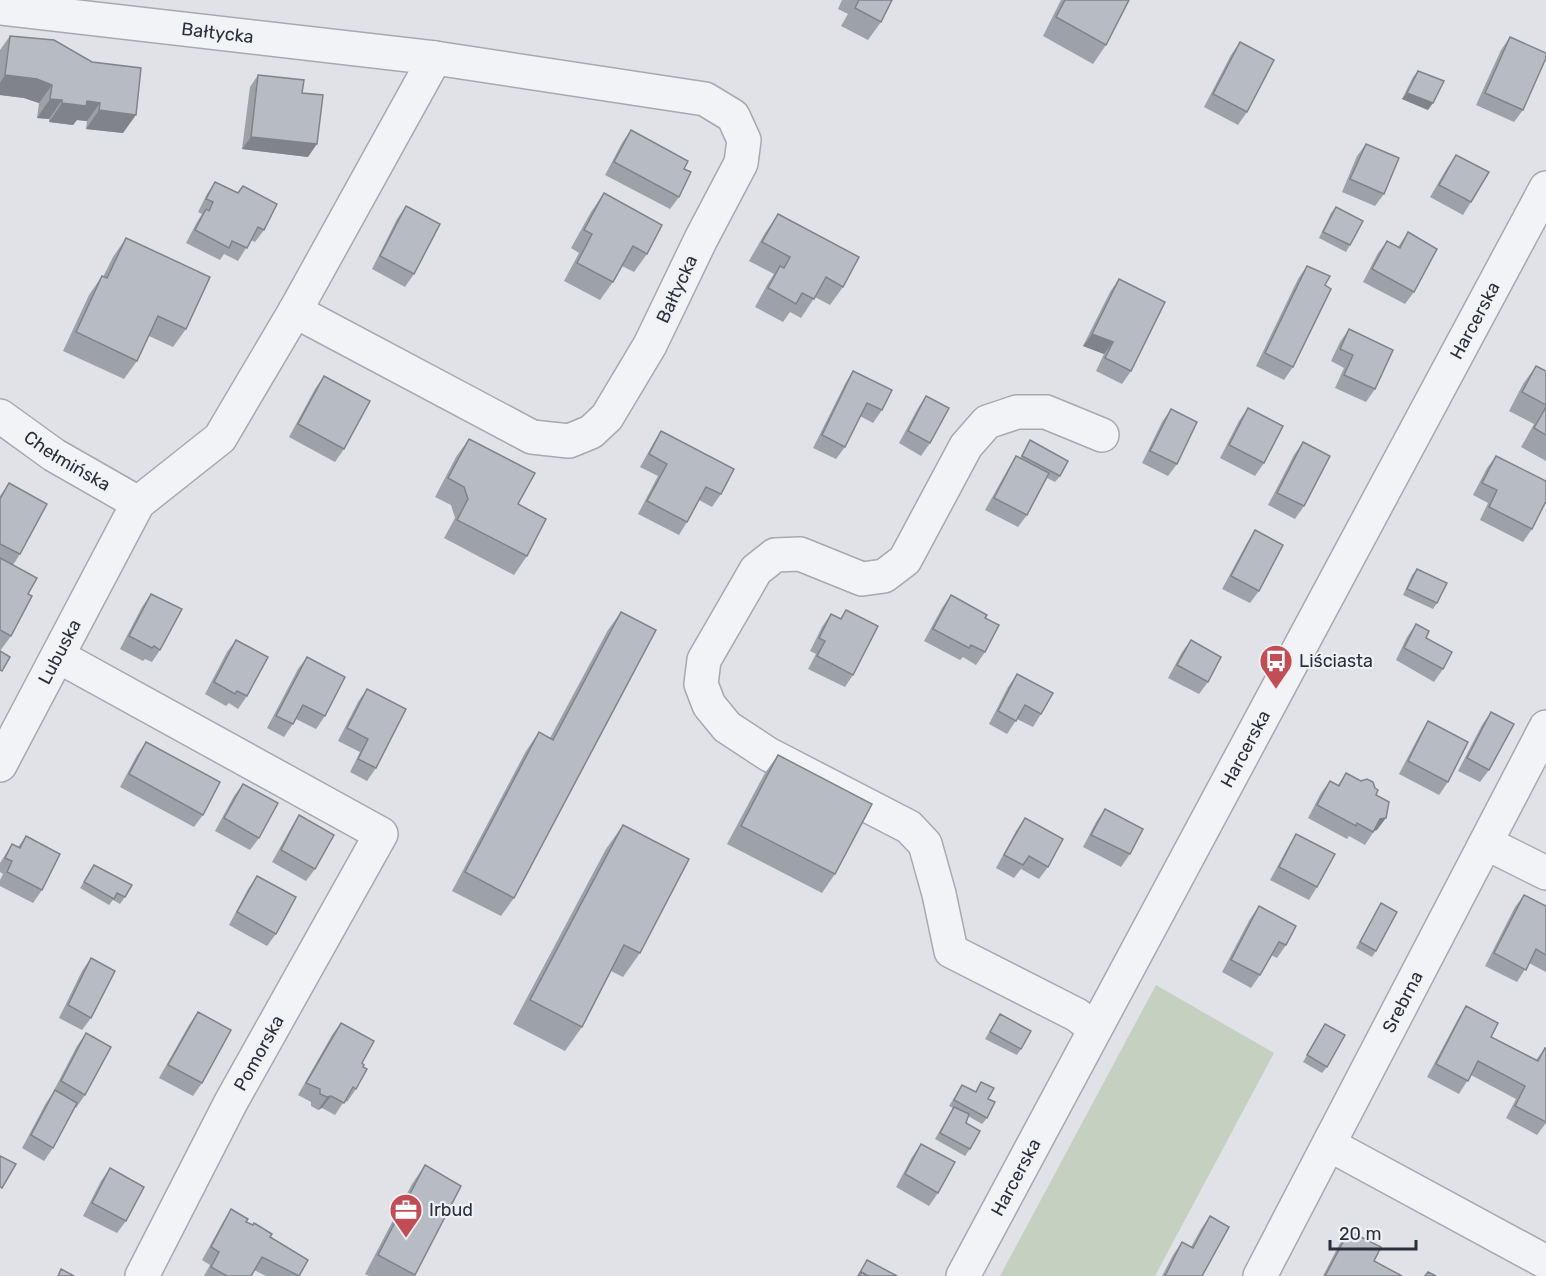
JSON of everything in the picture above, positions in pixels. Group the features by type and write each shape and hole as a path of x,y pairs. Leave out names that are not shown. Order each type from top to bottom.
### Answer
{"street":[{"name":"Bałtycka","path":"0,8 435,58 705,99 733,116 744,140 741,163 650,345 608,417 591,432 569,441 532,437 295,311"},
{"path":"138,503 220,438 295,311 435,58"},
{"name":"Harcerska","path":"963,1276 1546,188"},
{"path":"1095,1029 1077,1015 951,951 925,844 909,827 768,754 728,727 709,705 701,684 704,660 756,570 774,555 800,554 862,579 884,576 905,560 966,446 987,422 1017,412 1046,412 1102,435"},
{"name":"Chełmińska","path":"0,416 54,455 138,503"},
{"name":"Lubuska","path":"0,765 138,503"},
{"name":"Pomorska","path":"58,656 381,834 231,1102 142,1276"},
{"name":"Srebrna","path":"1260,1276 1546,727"},
{"path":"1486,843 1546,873"},
{"path":"1330,1144 1546,1262"}],"green space":[{"path":"1156,985 1274,1053 1155,1276 1000,1276"}],"building":[{"path":"859,0 892,0 881,22 855,8"},
{"path":"1065,0 1129,0 1106,45 1056,17"},
{"path":"10,36 54,40 92,62 141,68 136,115 99,110 100,103 87,101 86,106 62,103 62,100 50,99 52,85 37,79 5,75"},
{"path":"1510,37 1546,53 1546,58 1523,110 1485,93"},
{"path":"1240,42 1274,60 1247,112 1213,94"},
{"path":"1418,71 1444,81 1433,103 1407,93"},
{"path":"258,75 304,80 302,93 323,95 317,144 251,137"},
{"path":"631,130 688,161 684,169 691,172 679,197 614,162"},
{"path":"1366,144 1399,158 1384,194 1350,179"},
{"path":"1456,155 1489,172 1471,202 1439,185"},
{"path":"215,182 238,193 243,186 277,204 264,230 258,227 247,248 232,241 229,248 195,230 206,209 209,211 213,202 206,199"},
{"path":"604,193 662,225 647,254 633,246 613,282 577,263 592,234 584,230"},
{"path":"406,206 440,224 414,274 380,256"},
{"path":"1336,207 1363,221 1350,245 1323,232"},
{"path":"778,214 859,257 843,287 826,277 814,299 802,293 796,304 768,288 780,266 784,268 790,257 762,242"},
{"path":"1408,232 1437,249 1414,292 1372,269 1387,241 1400,248"},
{"path":"126,238 210,277 186,329 158,316 137,361 76,332 102,276 107,278"},
{"path":"1307,266 1330,276 1325,285 1331,289 1293,367 1265,353"},
{"path":"1119,279 1165,302 1131,371 1105,358 1113,342 1092,334"},
{"path":"1349,329 1393,350 1375,389 1344,375 1353,355 1340,349"},
{"path":"1536,366 1546,371 1546,405 1522,392"},
{"path":"853,371 892,390 882,410 867,403 845,447 822,435"},
{"path":"324,376 370,401 344,449 298,424"},
{"path":"926,396 949,408 930,443 908,431"},
{"path":"1546,407 1546,435 1534,428"},
{"path":"1248,408 1283,426 1264,463 1229,445"},
{"path":"1171,409 1197,422 1177,464 1150,451"},
{"path":"661,431 734,469 721,494 706,487 687,522 647,501 667,464 649,454"},
{"path":"469,439 535,473 518,504 546,519 527,556 457,520 468,499 464,487 448,478"},
{"path":"1030,440 1068,461 1060,476 1022,456"},
{"path":"1303,442 1330,456 1304,506 1277,493"},
{"path":"1016,456 1049,473 1027,515 994,498"},
{"path":"1496,456 1546,481 1546,501 1532,529 1489,507 1497,490 1482,483"},
{"path":"9,483 47,504 20,554 0,544 0,499"},
{"path":"1255,530 1283,545 1259,591 1231,576"},
{"path":"0,558 37,578 28,594 32,596 11,636 0,630"},
{"path":"1417,569 1447,583 1437,603 1407,589"},
{"path":"151,594 182,609 160,650 129,636"},
{"path":"951,595 987,615 985,618 999,625 985,652 971,645 969,648 933,629"},
{"path":"846,610 878,626 853,675 817,656 825,641 819,638 831,614 841,619"},
{"path":"621,612 656,630 514,898 465,872 539,732 553,740"},
{"path":"1416,624 1429,631 1426,638 1452,652 1443,669 1404,648"},
{"path":"236,640 268,657 247,696 237,691 235,694 214,682"},
{"path":"1191,640 1221,657 1208,682 1177,665"},
{"path":"0,651 10,657 2,671 0,670"},
{"path":"307,657 345,677 325,716 303,705 293,724 276,716"},
{"path":"1017,674 1053,693 1041,714 1025,705 1016,721 998,711"},
{"path":"367,689 406,709 376,768 358,759 368,739 347,728"},
{"path":"1491,712 1514,724 1489,770 1467,758"},
{"path":"1428,721 1468,742 1448,782 1408,761"},
{"path":"146,742 220,782 203,815 129,774"},
{"path":"778,755 872,804 835,874 741,826"},
{"path":"1346,773 1361,781 1367,779 1373,782 1378,790 1376,795 1389,802 1386,818 1380,819 1373,832 1357,823 1356,826 1317,805 1330,781 1339,786"},
{"path":"243,784 278,803 259,838 224,818"},
{"path":"1105,809 1143,829 1130,854 1091,835"},
{"path":"299,815 334,835 315,869 281,850"},
{"path":"1025,818 1063,839 1048,867 1029,856 1023,865 1004,855"},
{"path":"623,825 689,859 640,953 624,945 582,1027 530,1000"},
{"path":"1296,834 1335,854 1317,887 1279,867"},
{"path":"26,836 60,854 42,890 7,872 12,861 5,858 12,844 20,848"},
{"path":"94,865 132,885 125,897 117,893 114,899 84,882"},
{"path":"257,876 296,897 276,934 237,912"},
{"path":"1524,895 1546,906 1546,955 1536,949 1526,970 1494,953"},
{"path":"1381,903 1397,912 1376,951 1360,942"},
{"path":"1259,906 1296,926 1286,945 1279,942 1260,975 1231,960"},
{"path":"91,958 115,971 91,1018 68,1005"},
{"path":"1466,1006 1498,1023 1491,1037 1538,1061 1546,1048 1546,1122 1515,1106 1525,1086 1478,1061 1468,1081 1436,1064"},
{"path":"198,1012 231,1030 202,1083 168,1065"},
{"path":"1000,1014 1031,1031 1021,1049 990,1032"},
{"path":"341,1023 374,1041 362,1063 367,1069 356,1089 353,1087 344,1103 331,1096 320,1094 320,1089 306,1083"},
{"path":"1325,1024 1345,1035 1327,1067 1307,1055"},
{"path":"86,1033 111,1047 85,1095 61,1081"},
{"path":"981,1082 994,1088 988,1099 995,1102 987,1118 954,1100 962,1085 976,1092"},
{"path":"55,1090 77,1103 53,1148 31,1135"},
{"path":"954,1107 969,1114 966,1123 980,1131 970,1149 940,1133"},
{"path":"921,1144 955,1162 938,1193 905,1174"},
{"path":"0,1156 16,1164 2,1188 0,1187"},
{"name":"Irbud","path":"425,1165 461,1186 415,1275 378,1255"},
{"path":"110,1168 144,1187 126,1221 92,1203"},
{"path":"231,1209 248,1219 246,1222 253,1225 254,1223 272,1234 270,1237 308,1260 299,1276 262,1257 251,1276 227,1276 211,1267 219,1252 211,1247"},
{"path":"1210,1216 1229,1227 1202,1276 1165,1276 1182,1242 1193,1248"},
{"path":"1349,1231 1381,1247 1374,1261 1402,1276 1325,1276"},
{"path":"867,1260 897,1276 868,1276 861,1272 858,1276"},
{"path":"61,1269 74,1276 58,1276"}],"place":[{"name":"Liściasta","path":"1276,690"},
{"name":"Irbud","path":"406,1239"}]}
